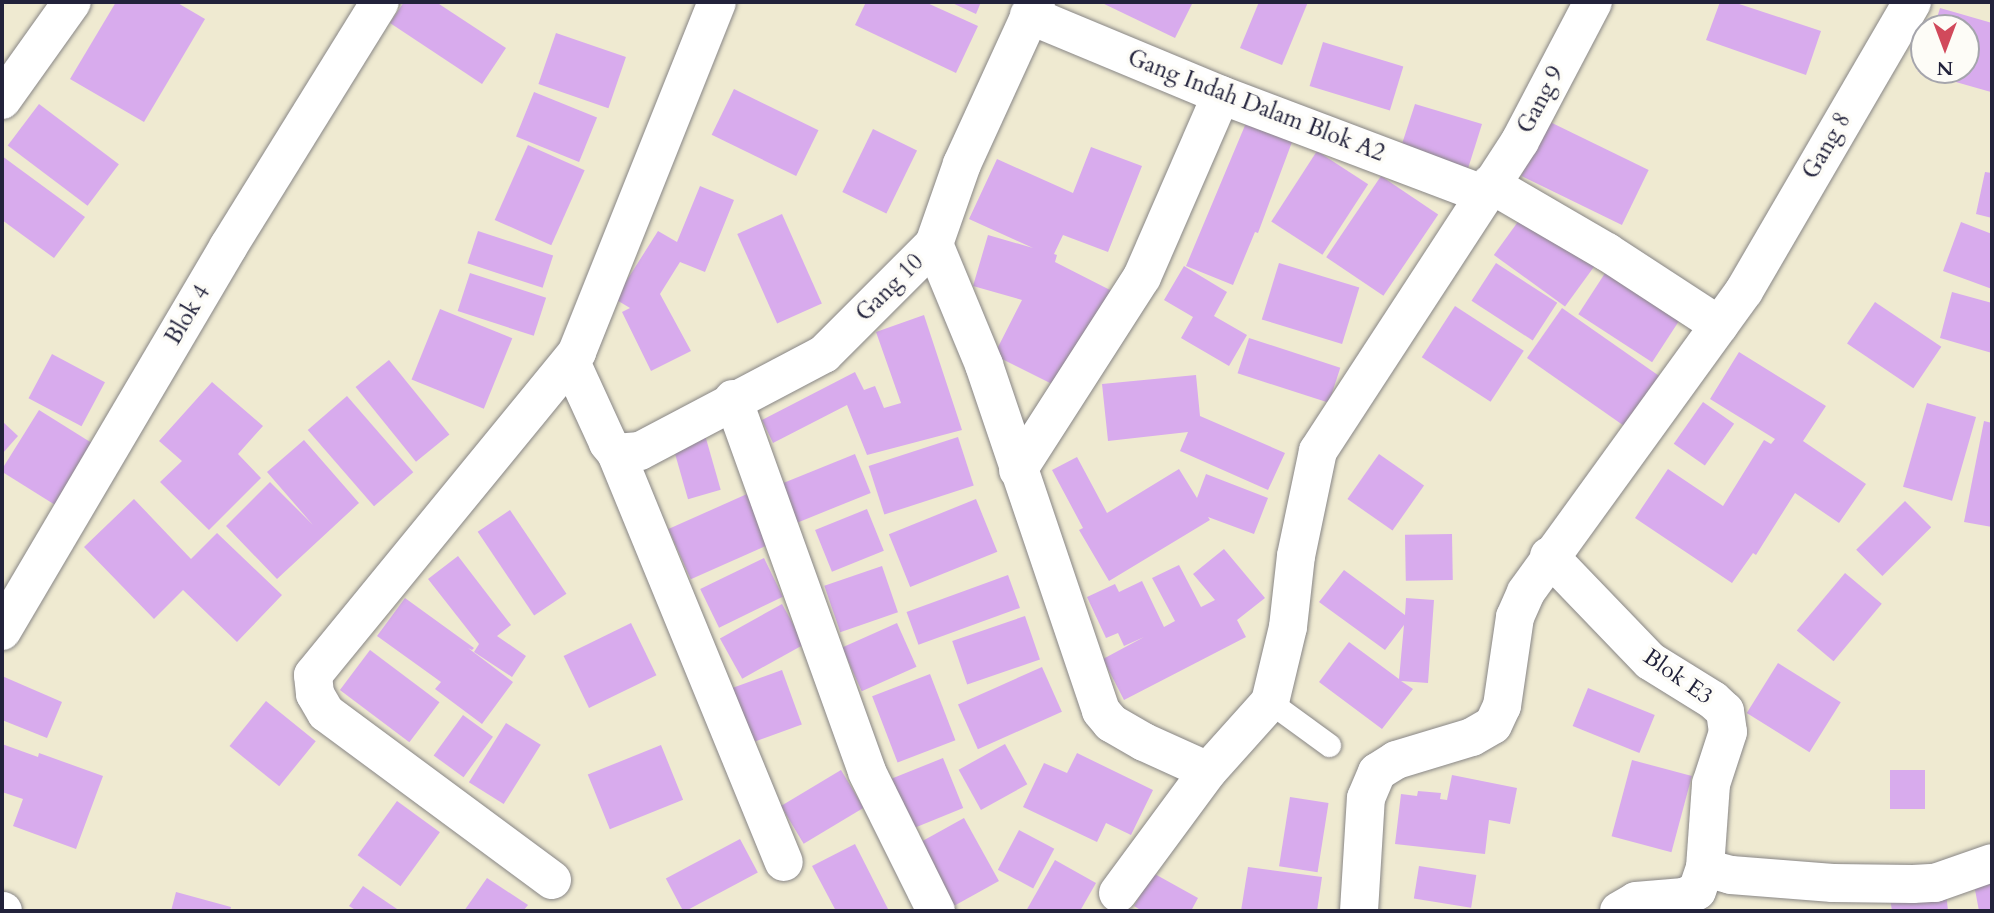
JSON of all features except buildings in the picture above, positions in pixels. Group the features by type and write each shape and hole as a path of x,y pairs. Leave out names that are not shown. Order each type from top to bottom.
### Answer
{"street":[{"path":"2,100 72,2"},
{"name":"Blok 4","path":"2,631 228,247 380,2"},
{"path":"552,880 326,713 315,694 313,675 571,362 717,2"},
{"name":"Gang 9","path":"1270,702 1288,627 1296,556 1318,451 1520,141 1593,2"},
{"name":"Gang 8","path":"1359,911 1366,798 1377,772 1396,760 1472,737 1493,725 1502,706 1515,617 1525,592 1744,291 1912,2"},
{"name":"Gang Indah Dalam Blok A2","path":"1032,8 1221,95 1487,189 1608,253 1719,325"},
{"name":"Gang 10","path":"616,453 640,451 733,399 824,354 934,244 962,164 1032,8"},
{"path":"1018,470 1142,277 1221,95"},
{"path":"934,244 984,365 1101,711 1111,723 1208,771"},
{"path":"571,362 608,443 616,453 784,862"},
{"path":"733,399 867,772 936,911"},
{"name":"Blok E3","path":"1549,556 1650,662 1713,699 1725,711 1728,732 1711,784 1705,868 1697,891 1684,897 1636,901 1619,911"},
{"path":"1118,893 1208,771 1270,702"},
{"path":"1705,868 1731,876 1913,884 1935,883 1992,863"}],"lane":[{"path":"1270,702 1329,745"}]}
